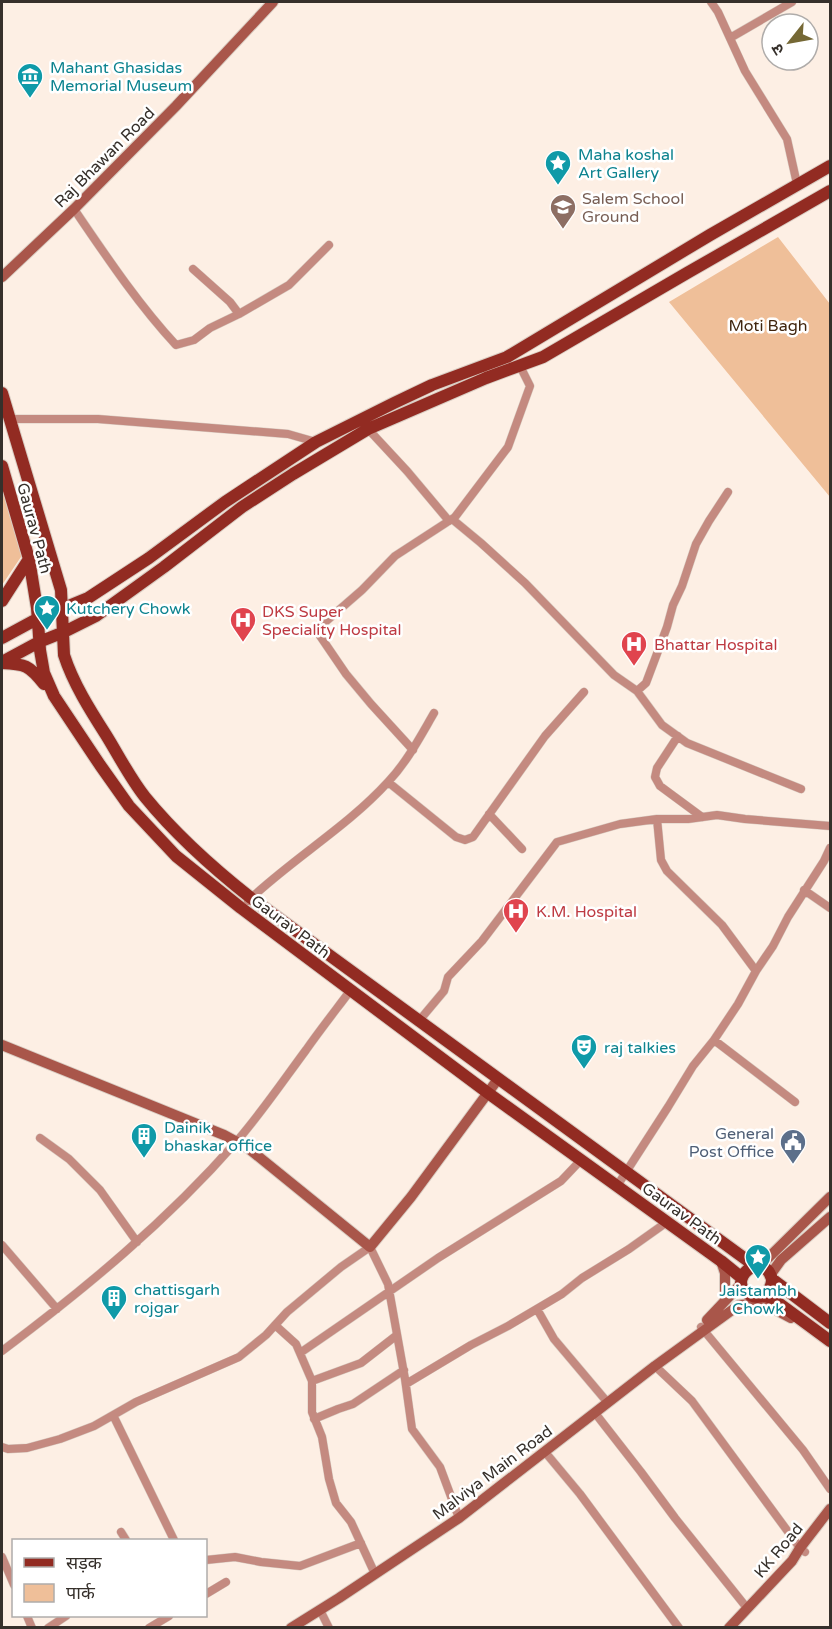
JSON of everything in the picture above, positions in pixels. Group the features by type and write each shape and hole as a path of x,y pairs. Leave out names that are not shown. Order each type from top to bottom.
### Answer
{"main road":[{"path":"2,638 38,619 88,598 225,502 316,442 432,386 507,357 831,166"},
{"path":"2,662 96,616 242,507 368,429 553,352 831,191"},
{"path":"2,393 61,590 64,655 94,717 145,796 181,836 250,898 625,1172 758,1266 768,1270 771,1276 831,1323"},
{"path":"304,451 310,463"},
{"name":"Gaurav Path","path":"2,466 30,559 42,668 54,696 129,806 176,856 241,908 488,1093 721,1261 742,1281"},
{"path":"2,601 30,559"},
{"path":"2,662 26,666 35,672 54,696"},
{"path":"758,1266 746,1270 742,1281 746,1292 750,1295 764,1295 772,1299 831,1341"},
{"path":"764,1295 771,1288 771,1276"}],"street":[{"name":"Raj Bhawan Road","path":"2,277 74,209 176,106 273,2"},
{"path":"711,2 718,12 745,71 787,139 797,184"},
{"path":"730,38 792,2"},
{"path":"74,209 161,330 176,345 194,340 210,328 289,285 329,245"},
{"path":"193,269 230,302 239,314"},
{"path":"413,750 346,674 316,630 362,590 395,556 450,520 475,492 508,447 530,386 520,366"},
{"path":"10,419 98,419 288,434 316,442"},
{"path":"368,429 450,520 481,543 525,583 614,675 637,691 662,725 687,743 801,789"},
{"path":"637,691 646,683 696,544 728,492"},
{"path":"388,782 456,837 465,840 473,837 545,736 584,692"},
{"path":"241,908 250,898 354,814 388,782 413,750 434,713"},
{"path":"678,736 657,768 655,777 660,786 702,817"},
{"path":"489,814 522,849"},
{"path":"418,1022 444,991 448,977 482,941 557,842 620,824 717,815 831,826"},
{"path":"657,819 661,860 667,871 722,925 756,971"},
{"path":"617,1186 693,1066 738,1004 831,848"},
{"path":"804,890 831,908"},
{"path":"2,1351 57,1310 137,1242 237,1142 262,1112 307,1047 350,991"},
{"path":"714,1040 795,1102"},
{"path":"2,1045 224,1135 248,1148 370,1247 388,1284 404,1370 412,1430 440,1467 459,1518"},
{"path":"2,1447 27,1448 60,1439 94,1426 136,1402 239,1357 266,1335 287,1312 341,1267 370,1247 411,1197 498,1079"},
{"path":"40,1138 69,1159 100,1190 137,1242"},
{"path":"300,1353 389,1290 561,1181 581,1160"},
{"path":"758,1266 831,1197"},
{"path":"771,1276 781,1260 831,1217"},
{"path":"406,1384 562,1294 582,1278 667,1222"},
{"path":"2,1245 57,1310"},
{"path":"721,1261 725,1273 725,1301"},
{"path":"703,1329 742,1281"},
{"path":"703,1329 739,1305 763,1303 804,1327 818,1332"},
{"path":"537,1309 554,1339 608,1403"},
{"path":"275,1325 296,1344 312,1381 312,1412 322,1437 329,1479 336,1503 351,1522 375,1574"},
{"path":"703,1329 802,1450 831,1490"},
{"name":"Malviya Main Road","path":"291,1628 459,1518 703,1329"},
{"path":"312,1381 362,1363 397,1335"},
{"path":"655,1366 692,1401 803,1550"},
{"path":"314,1419 353,1404 404,1370"},
{"path":"595,1413 747,1608"},
{"path":"113,1415 174,1539"},
{"path":"545,1452 580,1494 680,1628"},
{"name":"KK Road","path":"803,1550 831,1509"},
{"name":"KK Road","path":"729,1628 831,1520"},
{"path":"122,1532 126,1539"},
{"path":"207,1560 236,1557 300,1566 361,1543"},
{"path":"2,1563 12,1581"},
{"path":"207,1593 225,1582"},
{"path":"320,1610 329,1628"},
{"path":"48,1628 64,1617"},
{"path":"149,1628 167,1617"}],"green space":[{"name":"Moti Bagh","path":"778,237 830,304 830,497 669,302"},
{"path":"2,486 23,554 2,585"}],"place":[{"name":"Mahant Ghasidas Memorial Museum","path":"30,99"},
{"name":"Maha koshal Art Gallery","path":"558,186"},
{"name":"Salem School Ground","path":"563,230"},
{"name":"Kutchery Chowk","path":"47,631"},
{"name":"DKS Super Speciality Hospital","path":"243,643"},
{"name":"Bhattar Hospital","path":"634,667"},
{"name":"K.M. Hospital","path":"516,934"},
{"name":"raj talkies","path":"584,1070"},
{"name":"Dainik bhaskar office","path":"144,1159"},
{"name":"General Post Office","path":"793,1165"},
{"name":"Jaistambh Chowk","path":"758,1280"},
{"name":"chattisgarh rojgar","path":"114,1321"}]}
